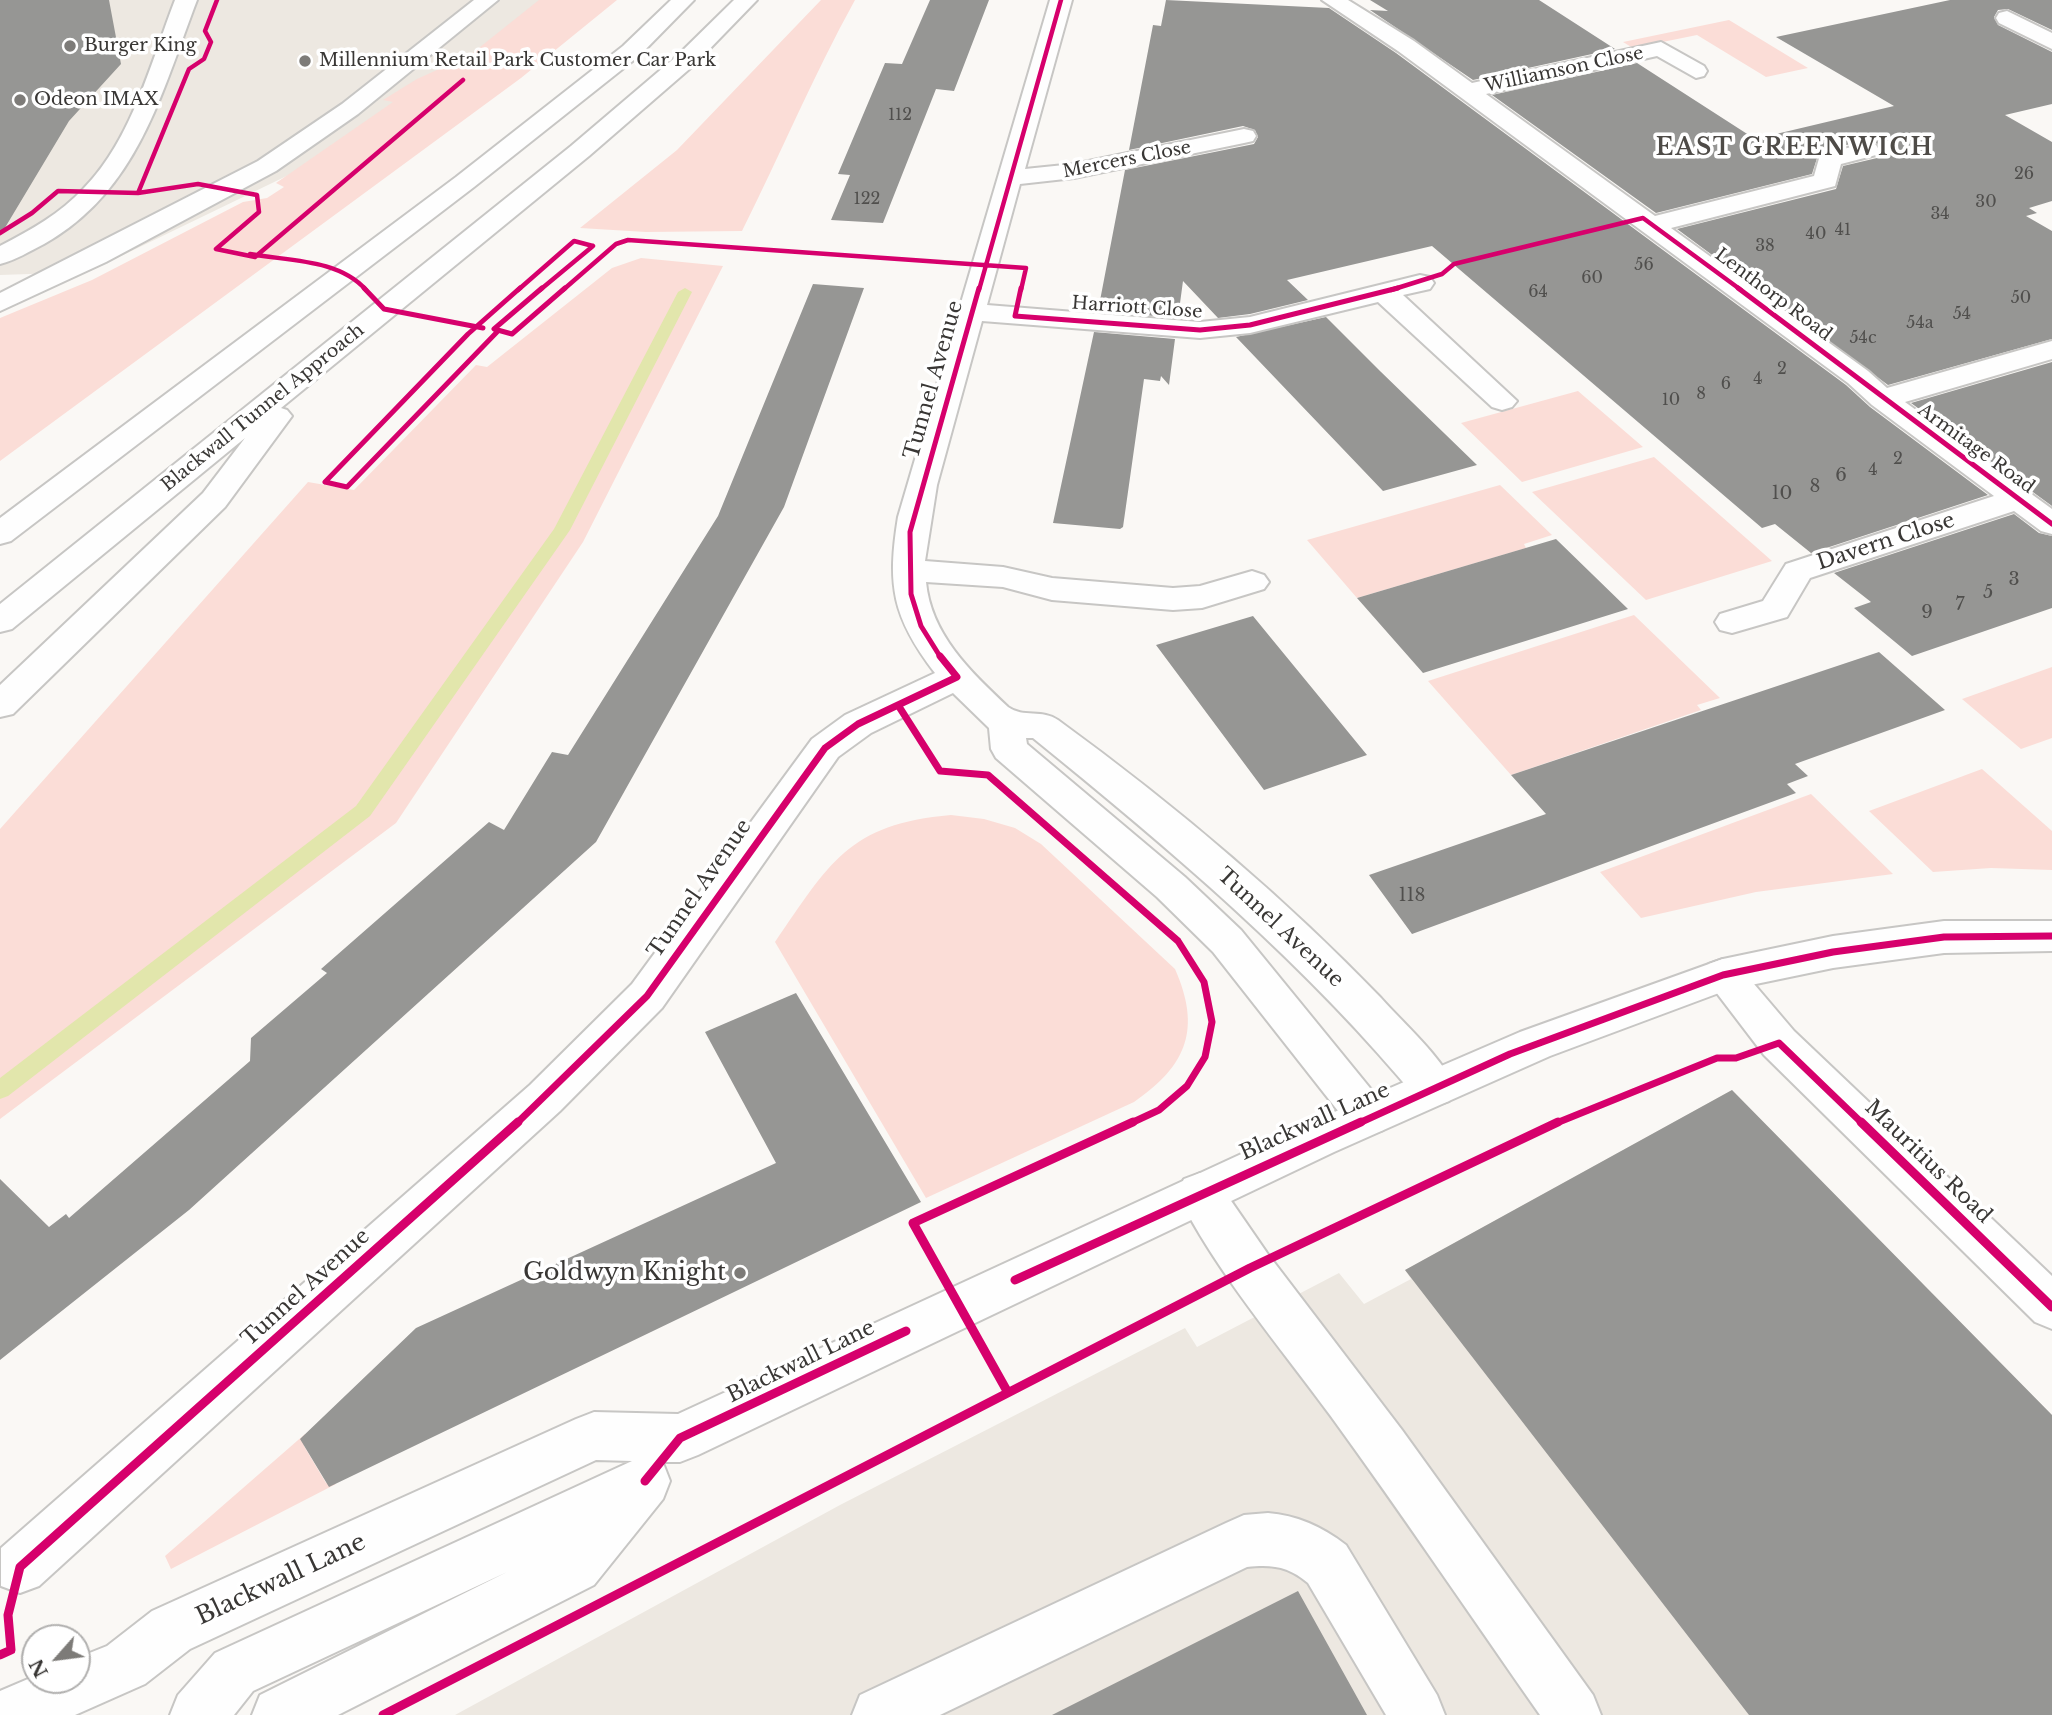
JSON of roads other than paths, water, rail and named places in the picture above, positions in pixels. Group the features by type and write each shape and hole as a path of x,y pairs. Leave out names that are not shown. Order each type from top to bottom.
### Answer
{"main road":[{"path":"0,256 75,212 111,173 136,125 186,0"},
{"path":"0,303 97,257 267,166 350,109 487,0"},
{"path":"0,534 465,182 631,51 683,0"},
{"name":"Blackwall Tunnel Approach","path":"0,621 580,151 686,60 746,0"},
{"name":"Tunnel Avenue","path":"1061,0 921,485 910,531 907,570 912,610 932,648 957,677 1006,723 1042,726 1259,903 1391,1034 1434,1088"},
{"name":"Lenthorp Road","path":"1334,0 1406,46 1468,91 1858,377 1882,399"},
{"path":"2007,18 2052,42"},
{"name":"Williamson Close","path":"1468,91 1661,49 1696,71"},
{"name":"Mercers Close","path":"1010,178 1074,171 1244,136"},
{"path":"1652,225 1826,181 1829,160 1867,150"},
{"path":"0,286 97,257"},
{"name":"Harriott Close","path":"972,313 1200,330 1250,325 1420,283"},
{"path":"1383,292 1502,401"},
{"name":"Armitage Road","path":"1882,399 2052,350"},
{"path":"0,705 214,500 312,370"},
{"name":"Armitage Road","path":"1882,399 2052,524"},
{"path":"0,512 85,468"},
{"name":"Davern Close","path":"1732,622 1775,609 1798,571 2018,499"},
{"path":"907,570 1003,577 1052,589 1173,599 1202,597 1252,582"},
{"name":"Tunnel Avenue","path":"20,1567 535,1108 619,1024 646,996 825,748 858,724 957,677"},
{"name":"Tunnel Avenue","path":"1006,723 1009,748 1171,887 1227,940 1368,1117"},
{"name":"Blackwall Lane","path":"198,1715 234,1672 645,1481 680,1438 1200,1193 1535,1044 1723,975 1833,951 1944,937 2052,936"},
{"name":"Mauritius Road","path":"1723,975 1779,1043 2052,1307"},
{"path":"1200,1193 1250,1268 1384,1447 1573,1715"},
{"name":"Blackwall Lane","path":"12,1715 126,1665 171,1630 594,1436 680,1438"},
{"path":"280,1715 575,1566 645,1481"},
{"path":"880,1715 1244,1541 1268,1537 1293,1541 1312,1550 1327,1564 1417,1715"}],"waterway":[{"path":"0,1090 363,811 562,530 685,292"}],"place":[{"name":"Burger King","path":"70,46"},
{"name":"Millennium Retail Park Customer Car Park","path":"305,61"},
{"name":"Odeon IMAX","path":"20,100"},
{"name":"Goldwyn Knight","path":"740,1273"}],"district":[{"name":"EAST GREENWICH","path":"1795,149"}]}
